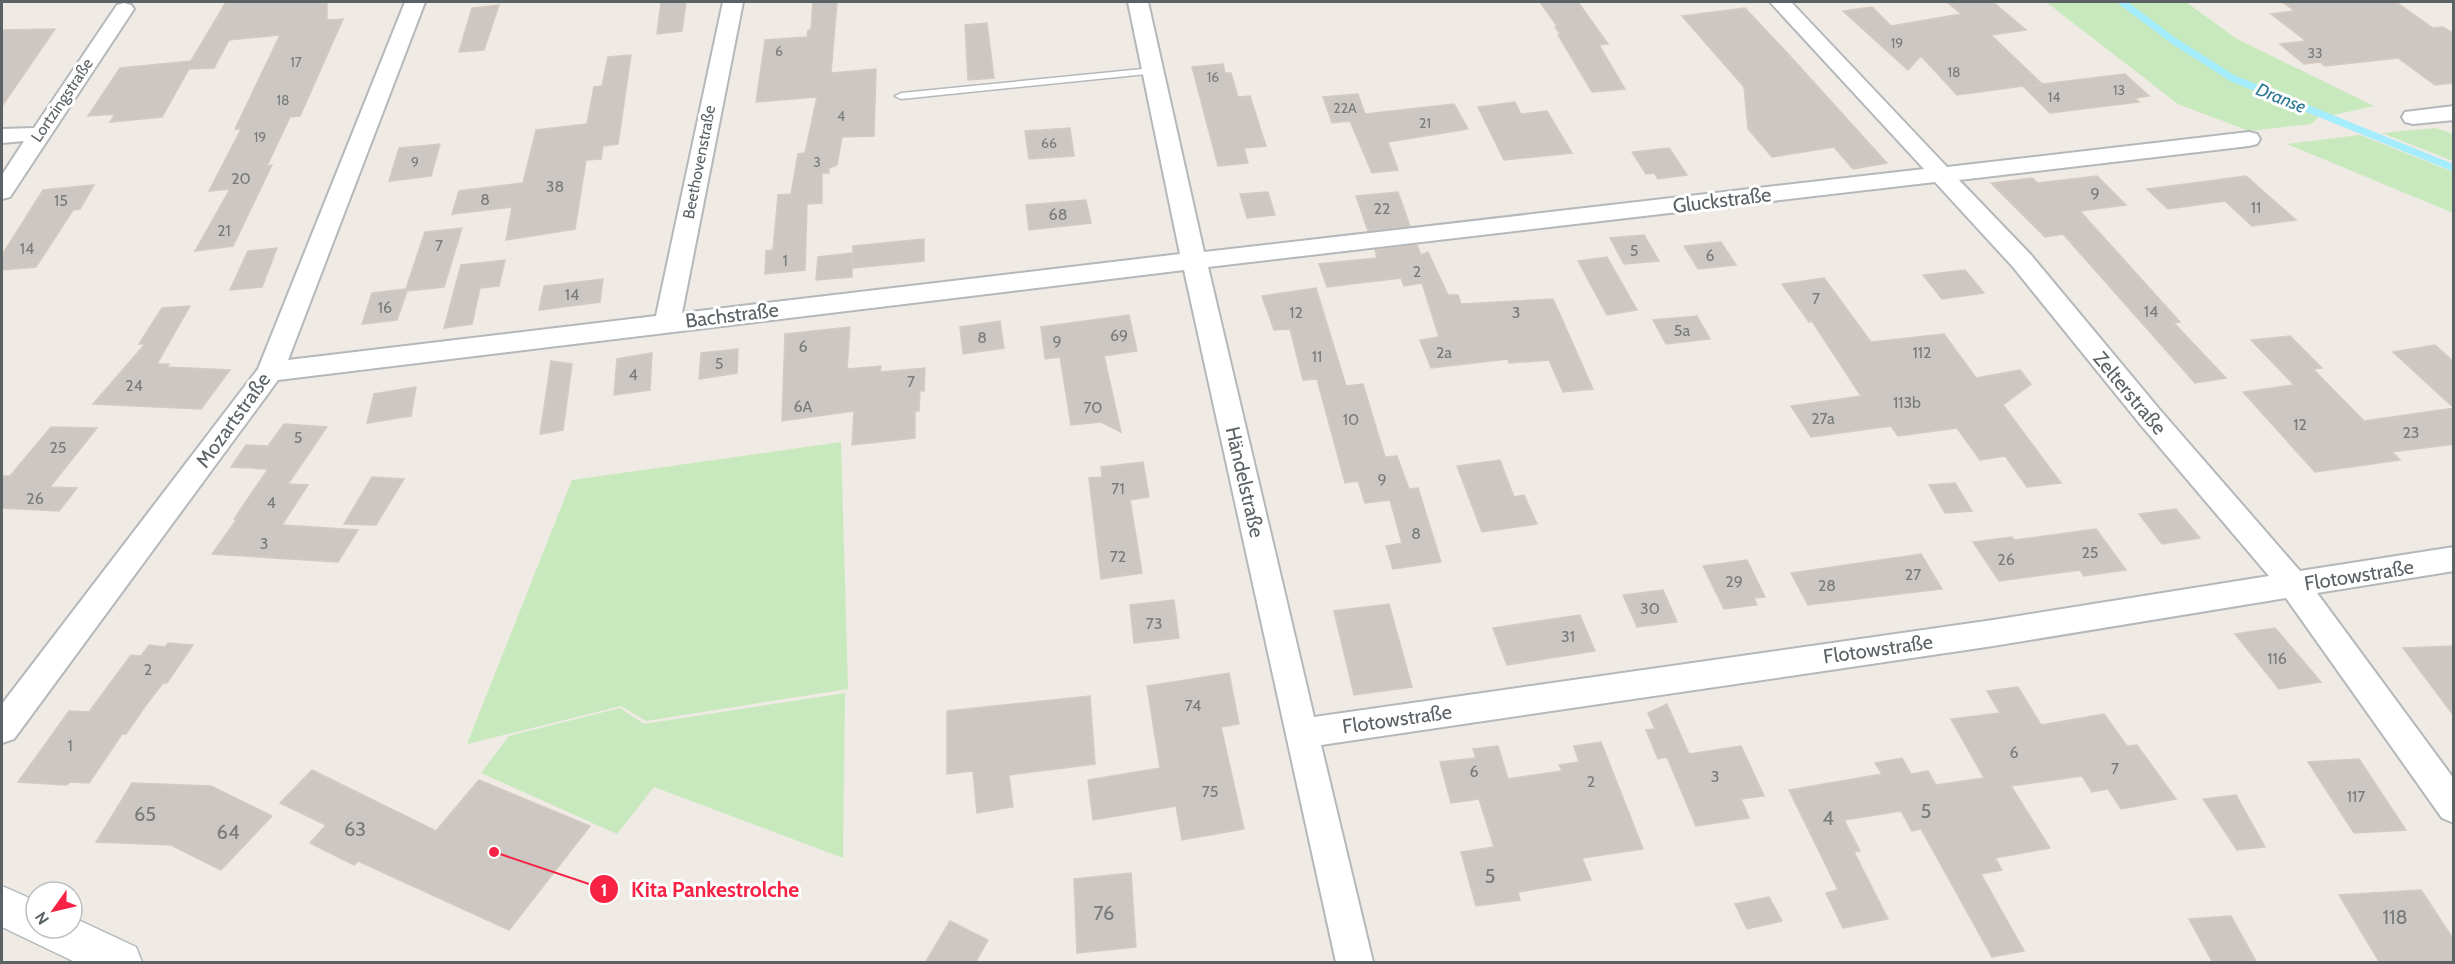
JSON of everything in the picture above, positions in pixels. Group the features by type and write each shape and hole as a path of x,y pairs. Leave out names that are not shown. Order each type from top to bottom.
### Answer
{"main road":[{"path":"2,906 24,916"},
{"path":"73,940 121,963"}],"street":[{"name":"Mozartstraße","path":"2,729 270,372 415,2"},
{"name":"Beethovenstraße","path":"667,323 733,2"},
{"name":"Händelstraße","path":"1138,2 1194,261 1354,963"},
{"name":"Zelterstraße","path":"1780,2 2022,261 2150,417 2294,585 2454,807"},
{"name":"Lortzingstraße","path":"2,192 38,134 124,9"},
{"path":"2413,117 2454,113"},
{"path":"2,136 38,134"},
{"name":"Gluckstraße","path":"1194,261 2249,139"},
{"name":"Bachstraße","path":"270,372 1194,261"},
{"name":"Flotowstraße","path":"1302,733 1993,633 2454,559"}],"lane":[{"path":"901,96 1153,71"}],"green space":[{"path":"2046,2 2118,2 2171,42 2230,80 2319,117 2311,124 2249,131 2178,104"},
{"path":"2127,2 2186,2 2237,39 2374,106 2329,116 2235,77 2179,41"},
{"path":"2436,128 2453,134 2453,161 2382,133"},
{"path":"2360,135 2453,172 2453,213 2287,144"},
{"path":"841,442 848,689 646,721 621,706 467,744 572,480"},
{"path":"845,693 843,858 654,787 617,834 481,773 509,736 620,708 644,724"}],"building":[{"path":"226,2 327,2 327,20 343,19 300,116 290,117 267,166 272,165 233,246 195,251 230,189 209,191 241,129 235,129 280,35 229,40 214,68 189,69 162,117 110,122 115,114 88,116 120,68 191,61"},
{"path":"661,2 686,2 682,31 657,34"},
{"path":"813,2 837,2 831,73 876,69 874,136 842,137 837,165 829,168 829,173 822,173 822,203 807,204 805,270 765,274 766,251 773,250 778,195 791,194 798,154 805,153 817,97 756,102 765,40 807,37 808,30 811,30"},
{"path":"1540,2 1578,2 1608,44 1599,45 1625,89 1592,92 1558,35 1561,35 1555,27 1557,26"},
{"path":"1947,2 1993,2 2026,30 1991,35 2042,84 2026,86 2125,74 2149,96 2135,98 2139,102 2050,113 2023,86 1957,95 1921,56 1908,70 1843,11 1872,7 1891,26 1961,14"},
{"path":"2282,2 2396,2 2433,28 2443,27 2454,34 2454,83 2435,85 2398,58 2325,66 2320,62 2304,64 2280,44 2306,41 2271,14 2295,11"},
{"path":"499,5 484,50 459,52 472,8"},
{"path":"1745,8 1887,163 1853,169 1834,147 1772,157 1748,129 1744,87 1682,16"},
{"path":"987,23 994,78 968,80 965,25"},
{"path":"55,29 2,106 2,30"},
{"path":"631,55 618,144 603,146 601,159 586,160 575,229 506,240 512,207 452,214 459,191 523,183 536,130 587,124 594,87 602,86 608,57"},
{"path":"1223,64 1225,73 1231,73 1238,97 1250,96 1266,146 1244,148 1248,163 1218,166 1192,67"},
{"path":"1358,94 1365,114 1454,104 1468,129 1388,142 1398,170 1372,173 1350,121 1332,123 1323,97"},
{"path":"1515,102 1521,114 1547,111 1572,153 1504,160 1478,107"},
{"path":"1070,128 1074,156 1029,159 1025,131"},
{"path":"440,144 431,176 389,181 399,148"},
{"path":"1669,148 1687,175 1658,179 1654,173 1646,174 1632,152"},
{"path":"2097,176 2126,205 2080,211 2180,322 2174,323 2226,378 2195,383 2063,234 2045,237 1991,183 2032,178 2038,183"},
{"path":"2246,176 2296,220 2252,226 2225,201 2168,209 2147,189"},
{"path":"94,185 80,209 73,210 36,267 2,270 2,255 43,190"},
{"path":"1268,192 1275,215 1247,218 1240,194"},
{"path":"1398,192 1410,226 1368,231 1356,196"},
{"path":"1086,200 1091,223 1029,230 1026,205"},
{"path":"462,228 444,287 407,291 397,320 362,324 372,293 406,289 425,232"},
{"path":"1644,235 1659,261 1624,264 1610,238"},
{"path":"924,239 924,261 853,268 853,246"},
{"path":"1721,242 1736,265 1698,269 1684,246"},
{"path":"1417,245 1421,255 1428,252 1448,295 1458,295 1461,304 1553,299 1593,389 1563,392 1549,360 1509,363 1508,359 1431,368 1420,340 1439,337 1422,283 1404,286 1401,278 1327,287 1319,264 1377,258 1375,250"},
{"path":"277,248 262,287 230,290 248,251"},
{"path":"852,253 852,277 816,280 818,257"},
{"path":"1607,257 1637,310 1607,315 1578,261"},
{"path":"505,260 499,286 480,288 472,324 444,328 461,265"},
{"path":"1965,270 1984,293 1942,299 1923,275"},
{"path":"1824,278 1871,342 1944,334 1976,378 2020,370 2031,384 2003,405 2061,483 2027,487 2005,456 1980,460 1957,428 1898,436 1891,426 1811,437 1791,406 1861,396 1812,321 1809,322 1782,284"},
{"path":"603,279 600,302 539,310 544,286"},
{"path":"1316,288 1346,386 1363,384 1385,457 1397,456 1409,489 1418,488 1441,562 1393,569 1386,546 1402,543 1390,500 1365,503 1358,481 1345,483 1317,379 1303,380 1290,329 1274,330 1262,296"},
{"path":"190,306 157,364 169,364 167,367 230,370 201,409 93,404 145,344 139,344 162,308"},
{"path":"1129,315 1137,351 1104,356 1121,432 1101,422 1071,425 1060,357 1045,359 1041,327"},
{"path":"1697,316 1710,339 1666,344 1653,320"},
{"path":"1000,321 1004,348 963,354 960,327"},
{"path":"850,327 847,369 881,366 880,372 925,368 924,391 920,391 919,411 915,411 915,438 852,445 854,411 782,421 785,334"},
{"path":"2290,336 2322,368 2313,369 2364,421 2454,408 2454,444 2392,452 2400,460 2315,472 2243,392 2294,385 2251,340"},
{"path":"2435,345 2454,362 2454,408 2393,352"},
{"path":"738,349 737,373 699,379 701,353"},
{"path":"652,353 650,390 614,395 617,359"},
{"path":"551,361 572,364 563,430 540,434"},
{"path":"416,387 411,416 367,423 374,394"},
{"path":"284,424 327,427 288,484 308,485 282,525 358,530 338,562 212,554 268,469 231,467 246,445 268,446"},
{"path":"51,427 97,428 50,487 77,488 59,511 2,508 2,476 10,476"},
{"path":"1500,460 1514,497 1524,495 1537,524 1482,532 1457,466"},
{"path":"1143,462 1149,497 1130,500 1142,573 1101,579 1089,478 1102,477 1101,467"},
{"path":"372,477 404,479 376,525 344,524"},
{"path":"1955,483 1972,511 1945,513 1929,485"},
{"path":"2176,509 2200,538 2162,544 2139,514"},
{"path":"2096,529 2126,570 2084,576 2080,570 1999,581 1973,542 2012,537 2015,540"},
{"path":"1921,554 1942,589 1808,605 1791,573"},
{"path":"1747,560 1765,597 1754,598 1757,605 1724,609 1703,566"},
{"path":"1663,590 1677,622 1637,627 1623,595"},
{"path":"1174,600 1179,638 1134,643 1130,605"},
{"path":"1389,604 1412,687 1354,695 1334,611"},
{"path":"1580,615 1595,651 1507,665 1493,628"},
{"path":"2275,628 2321,682 2279,689 2235,634"},
{"path":"168,643 193,645 167,683 163,683 126,734 122,734 89,783 70,782 67,785 18,782 69,711 89,712 131,655 141,656 149,645 165,647"},
{"path":"2454,646 2454,716 2403,648"},
{"path":"1229,673 1239,724 1221,727 1244,829 1182,840 1176,806 1093,820 1088,780 1160,768 1147,686"},
{"path":"2018,687 2041,725 2104,714 2127,746 2137,745 2176,799 2121,809 2108,789 2092,792 2082,776 2011,786 2050,848 1995,858 2002,870 1981,874 2024,951 1992,957 1921,829 1912,831 1901,811 1844,820 1860,851 1854,852 1888,919 1843,928 1826,893 1838,890 1789,790 1882,774 1875,763 1902,758 1911,774 1928,771 1936,785 1984,778 1951,719 2000,713 1987,691"},
{"path":"1090,696 1095,764 1009,775 1013,807 977,813 973,771 947,774 947,711"},
{"path":"1667,704 1689,754 1741,746 1764,796 1741,799 1749,818 1696,826 1667,757 1658,759 1646,730 1655,729 1648,713"},
{"path":"1601,742 1643,849 1582,858 1591,880 1518,892 1520,900 1476,906 1461,852 1494,847 1479,799 1451,803 1440,762 1476,758 1473,749 1498,746 1508,779 1562,771 1559,765 1579,762 1574,746"},
{"path":"2359,759 2406,830 2354,833 2308,762"},
{"path":"312,770 436,831 479,780 590,826 509,930 358,861 354,865 310,843 326,825 280,803"},
{"path":"132,783 211,786 272,816 221,870 171,845 96,842"},
{"path":"2236,795 2265,847 2237,850 2203,799"},
{"path":"1131,873 1136,947 1077,953 1074,879"},
{"path":"2421,890 2454,940 2454,963 2380,963 2339,895"},
{"path":"1769,897 1782,921 1747,929 1735,904"},
{"path":"2231,916 2257,963 2213,963 2189,919"},
{"path":"950,921 988,940 975,963 925,963"}],"waterway":[{"name":"Dranse","path":"2122,2 2174,41 2232,78 2454,168"}],"place":[{"name":"Kita Pankestrolche","path":"494,852"}]}
